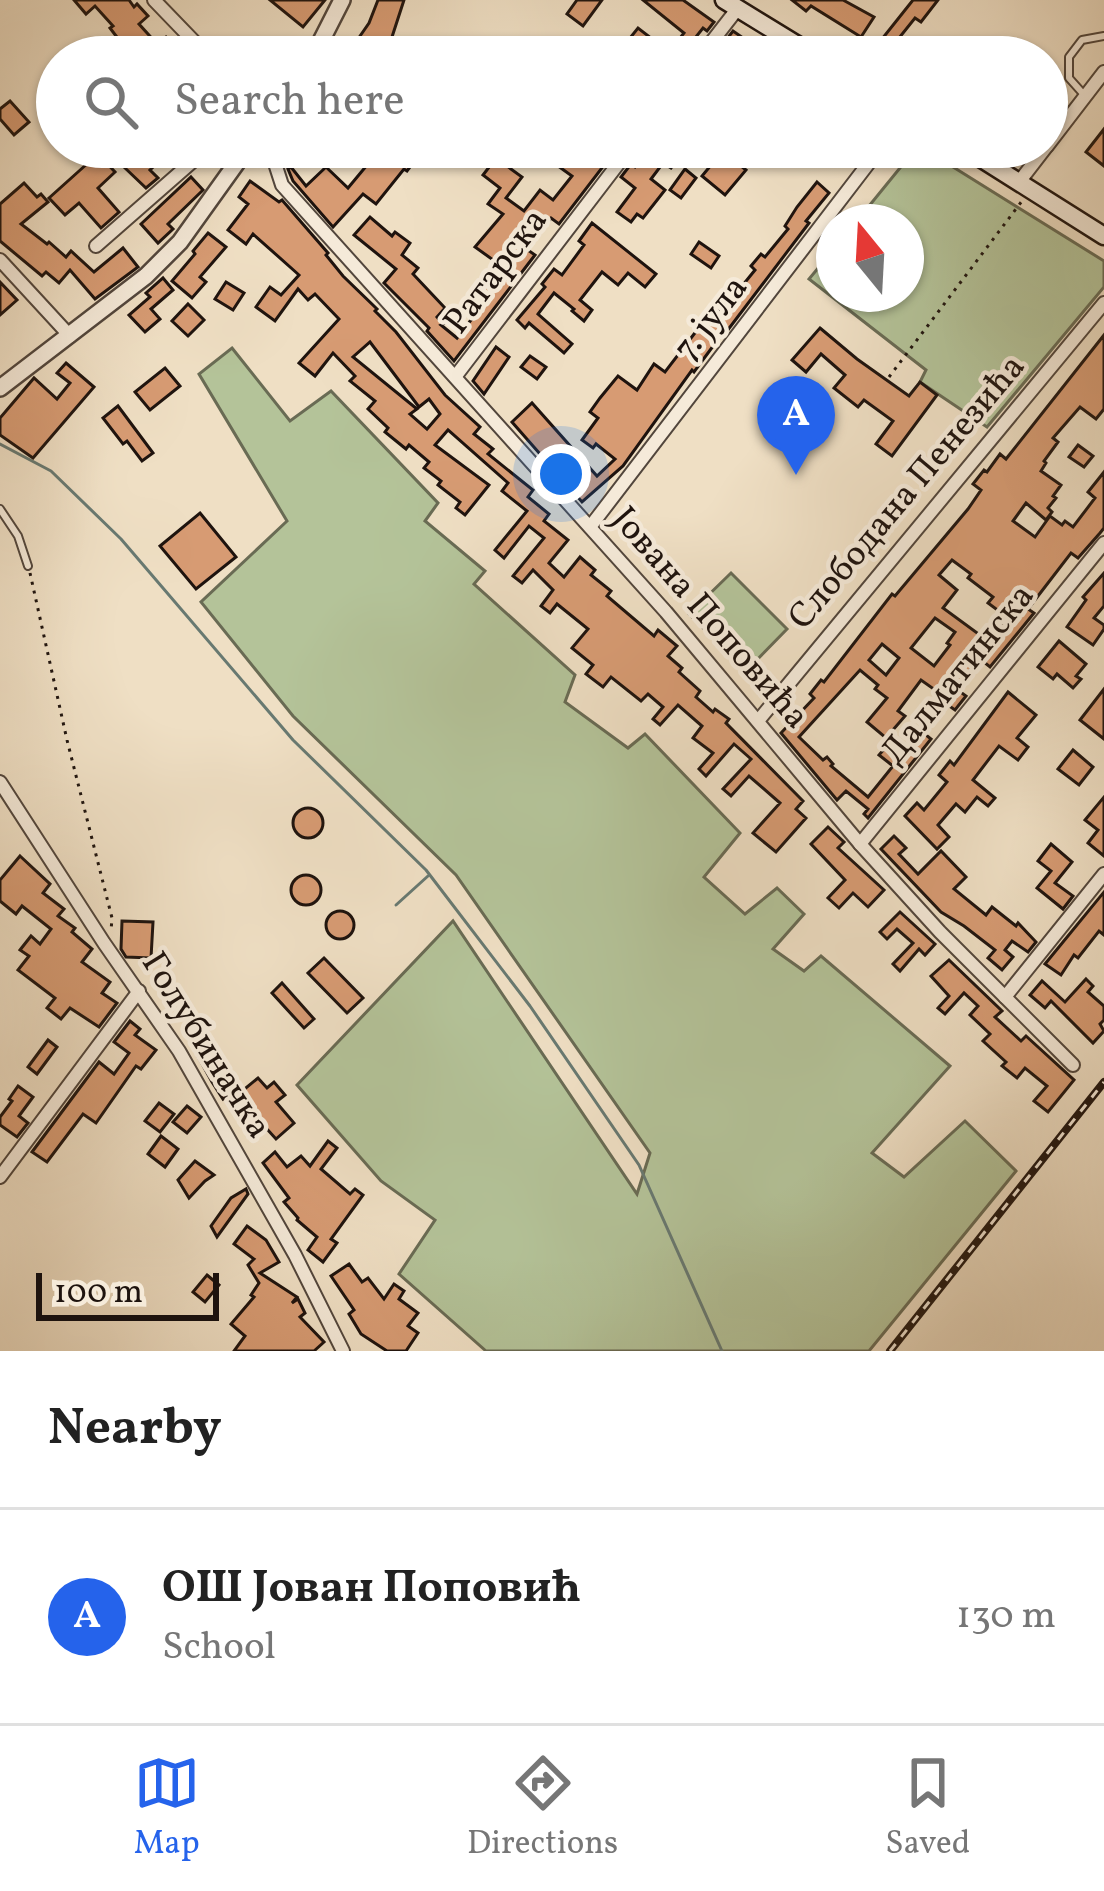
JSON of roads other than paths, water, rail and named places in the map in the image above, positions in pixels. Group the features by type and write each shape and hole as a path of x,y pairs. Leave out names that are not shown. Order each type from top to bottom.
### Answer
{"main road":[{"path":"731,4 783,36"},
{"path":"997,168 1104,236"}],"street":[{"path":"154,0 189,36"},
{"path":"324,36 342,0"},
{"path":"712,36 731,4"},
{"path":"1068,120 1104,72"},
{"path":"96,246 184,168"},
{"path":"4,378 70,336 146,276 180,242 233,168"},
{"name":"Јована Поповића","path":"277,168 282,185 590,526 860,844 1072,1065"},
{"name":"Ратарска","path":"455,376 615,168"},
{"name":"7. јула","path":"590,526 865,168"},
{"path":"1025,185 1035,168"},
{"path":"0,260 70,336"},
{"name":"Слободана Пенезића","path":"758,722 1104,303"},
{"name":"Далматинска","path":"860,844 1104,543"},
{"name":"Голубиначка","path":"0,782 179,1051 343,1351"},
{"path":"1005,998 1104,874"},
{"path":"0,1177 139,991"}],"lane":[{"path":"1086,97 1069,78 1069,57 1082,40 1104,36"},
{"path":"0,509 18,536 28,566"}],"waterway":[{"path":"0,444 51,471 121,539 293,740 426,870 530,1006 639,1165 722,1351"},
{"path":"396,905 428,876"}],"railway":[{"path":"890,1351 1104,1082"}],"place":[{"name":"ОШ Јован Поповић","path":"796,475"}]}
